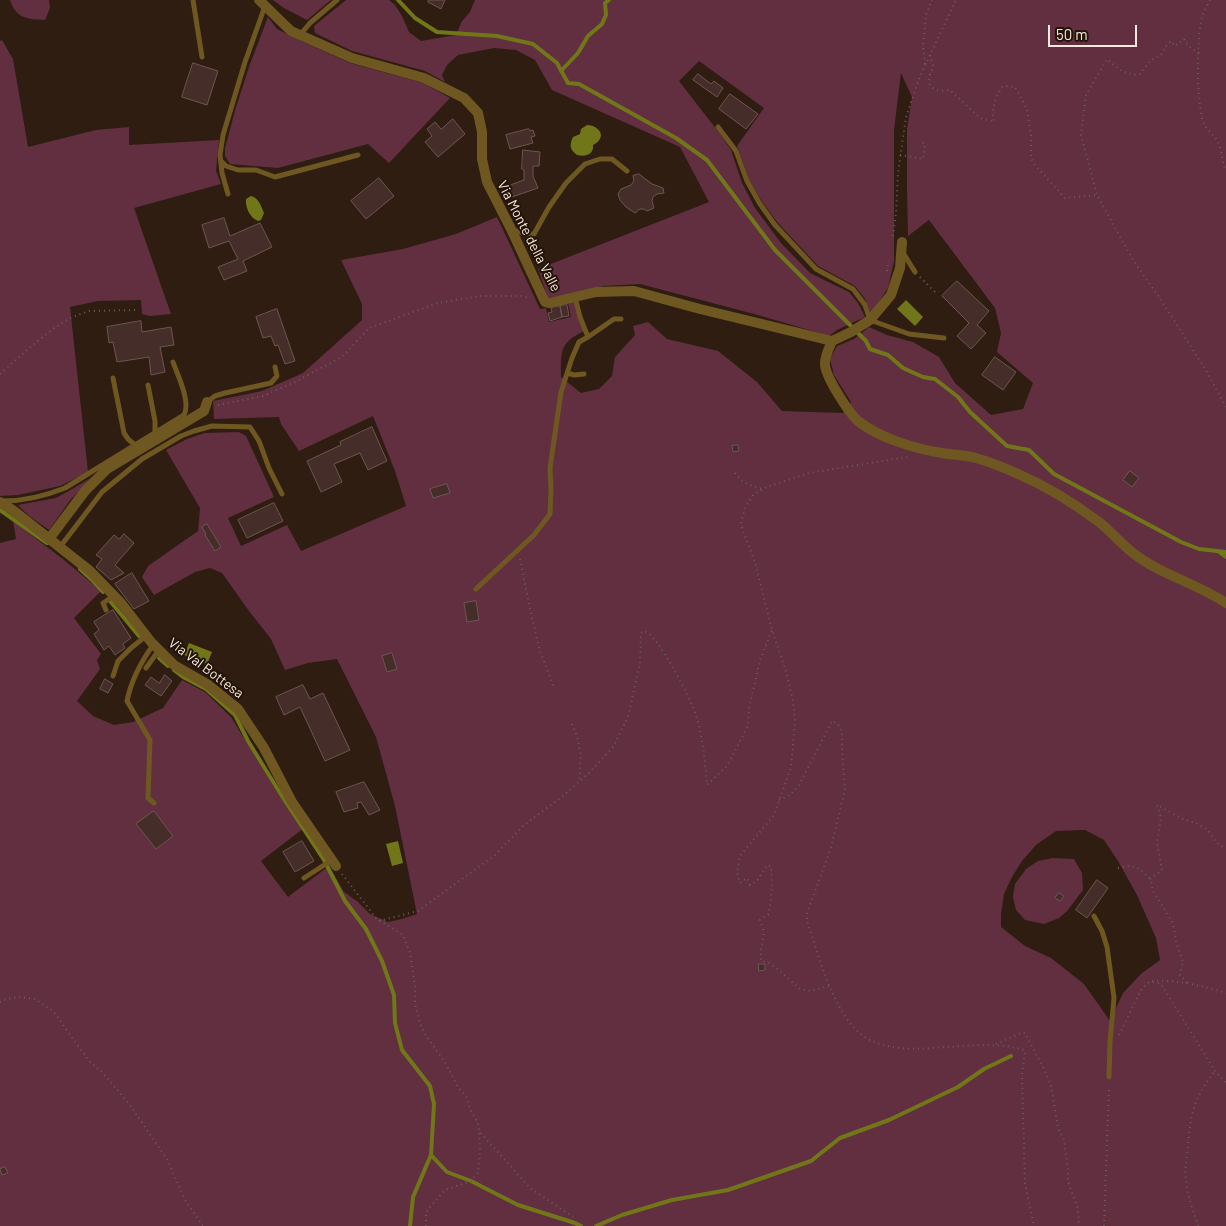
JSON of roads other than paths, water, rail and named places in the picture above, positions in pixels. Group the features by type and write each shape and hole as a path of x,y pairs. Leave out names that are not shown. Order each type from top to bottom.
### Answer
{"street":[{"name":"Via Monte della Valle","path":"262,3 291,31 352,58 424,78 464,98 478,113 482,132 482,159 486,182 511,229 546,305 550,302 596,292 634,291 832,341"},
{"path":"899,244 898,275 891,294 870,320 832,341 824,364 832,383 850,413 859,422 884,437 926,450 975,457 1018,474 1057,494 1100,522 1133,553 1174,577 1212,593 1226,602"},
{"path":"49,539 85,491 108,469 206,406"},
{"name":"Via Val Bottesa","path":"0,502 90,571 121,603 156,648 174,665 207,684 238,709 264,748 292,802 334,863"}],"lane":[{"path":"193,0 202,57"},
{"path":"300,35 310,23 337,0"},
{"path":"228,194 222,173 220,155 223,135 262,3"},
{"path":"718,127 736,151 747,181 775,225 816,269 853,289 865,305 870,320 909,334 944,338"},
{"path":"221,160 226,166 238,170 256,170 275,177 358,155"},
{"path":"511,229 525,234 534,234 549,207 566,183 585,164 600,159 612,159 627,171"},
{"path":"899,244 915,272"},
{"path":"575,297 588,337"},
{"path":"476,589 534,535 550,514 550,468 561,392 567,372 580,342 614,319 621,319"},
{"path":"0,502 49,495 65,488 184,415 186,400 173,362"},
{"path":"206,406 215,396 271,383 277,376 275,367"},
{"path":"567,372 574,375 584,374"},
{"path":"113,378 124,433 128,440 135,445"},
{"path":"148,386 155,421 154,433"},
{"path":"59,547 102,492 122,474 142,459 181,436 212,426 250,427 259,441 269,468 282,494"},
{"path":"106,610 103,603 114,596"},
{"path":"113,676 118,662 146,636"},
{"path":"146,668 156,648"},
{"path":"154,804 148,798 150,740 127,701 129,690 139,668 156,648"},
{"path":"304,878 321,867 334,863"},
{"path":"1094,916 1102,931 1107,947 1114,998 1109,1077"}],"waterway":[{"path":"398,0 415,18 437,32 497,36 533,44 557,63 568,83 579,84 676,138 707,160 775,250 866,341 870,349 888,355 903,368 923,377 935,379 958,397 970,412 1007,446 1029,450 1054,474 1181,542 1199,549 1226,552"},
{"path":"561,71 578,53 588,36 602,24 606,15 605,3 609,0"},
{"path":"0,510 47,543"},
{"path":"1218,551 1226,557"},
{"path":"80,569 103,592"},
{"path":"110,601 139,636"},
{"path":"159,658 168,666"},
{"path":"174,670 206,689 235,715 248,741 324,860 345,901 366,929 382,961 394,995 395,1023 402,1050 430,1086 434,1104 431,1155 413,1197 410,1226"},
{"path":"596,1226 622,1215 672,1200 728,1190 811,1161 840,1138 889,1120 958,1087 984,1069 1011,1056"},
{"path":"431,1155 447,1172 471,1181 518,1205 581,1226"}]}
